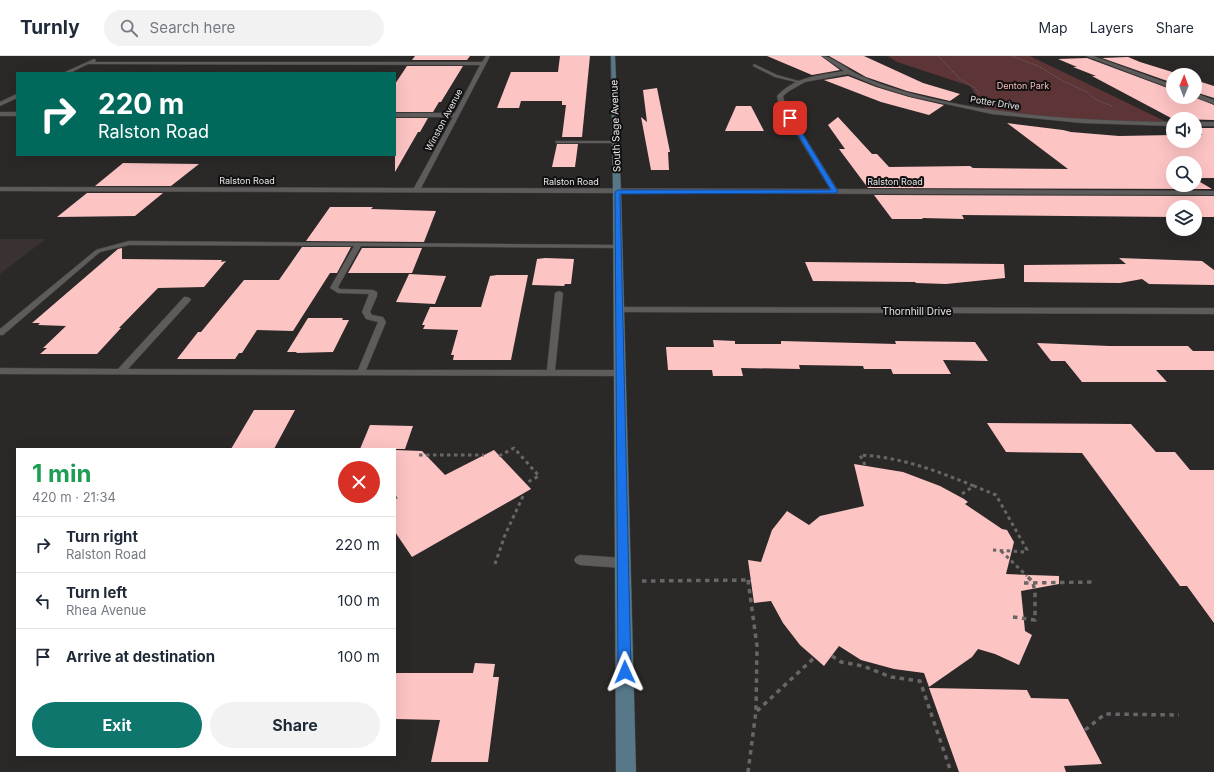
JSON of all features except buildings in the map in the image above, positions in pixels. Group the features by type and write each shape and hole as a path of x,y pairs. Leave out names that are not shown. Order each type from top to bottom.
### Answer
{"street":[{"path":"68,72 102,56"},
{"name":"Winston Avenue","path":"416,192 488,56"},
{"name":"South Sage Avenue","path":"612,56 618,192 626,772"},
{"name":"Potter Drive","path":"824,56 849,72 914,96 974,110 1075,122 1166,124"},
{"path":"1088,56 1166,84"},
{"path":"88,63 484,64"},
{"path":"835,192 782,105 780,96 786,90 800,82 815,77 849,72"},
{"path":"0,104 16,96"},
{"path":"1202,98 1214,102"},
{"path":"0,114 16,114"},
{"path":"396,115 457,115"},
{"path":"1202,124 1214,124"},
{"name":"Ralston Road","path":"0,189 416,192 1214,193"},
{"name":"Thornhill Drive","path":"619,310 1214,311"}],"lane":[{"path":"754,65 776,76 800,82"},
{"path":"558,142 616,142"},
{"path":"0,333 98,251 129,243 618,246"},
{"path":"359,244 334,288 338,291 373,292 374,296 366,312 369,317 380,319 382,322 361,372"},
{"path":"551,373 559,293"},
{"path":"121,371 187,299"},
{"path":"0,370 620,373"},
{"path":"580,560 623,563"}],"path":[{"path":"938,56 960,79 975,88 981,97"},
{"path":"1012,56 1044,69 1063,81 1087,92 1095,99 1120,109"},
{"path":"499,456 514,448 539,476 526,484"},
{"path":"419,455 484,455"},
{"path":"865,466 860,455 895,459 996,495 1027,550 1025,552 1015,553 993,550"},
{"path":"962,494 974,486"},
{"path":"495,564 505,535 524,494"},
{"path":"1000,550 1033,582 1035,594 1035,620 1014,617"},
{"path":"624,581 749,580 757,646 756,711 748,772"},
{"path":"1024,583 1096,582"},
{"path":"832,656 841,662 863,666 891,677 920,681 951,772"},
{"path":"756,711 815,657"},
{"path":"1085,730 1105,714 1179,715"}],"shaded area":[{"path":"0,239 46,239 0,274"}],"green space":[{"name":"Denton Park","path":"888,56 1030,56 1166,122 1166,124 1125,124 988,112 970,86 897,62"}],"route":[{"path":"625,672 618,192 835,192 790,118"}]}
